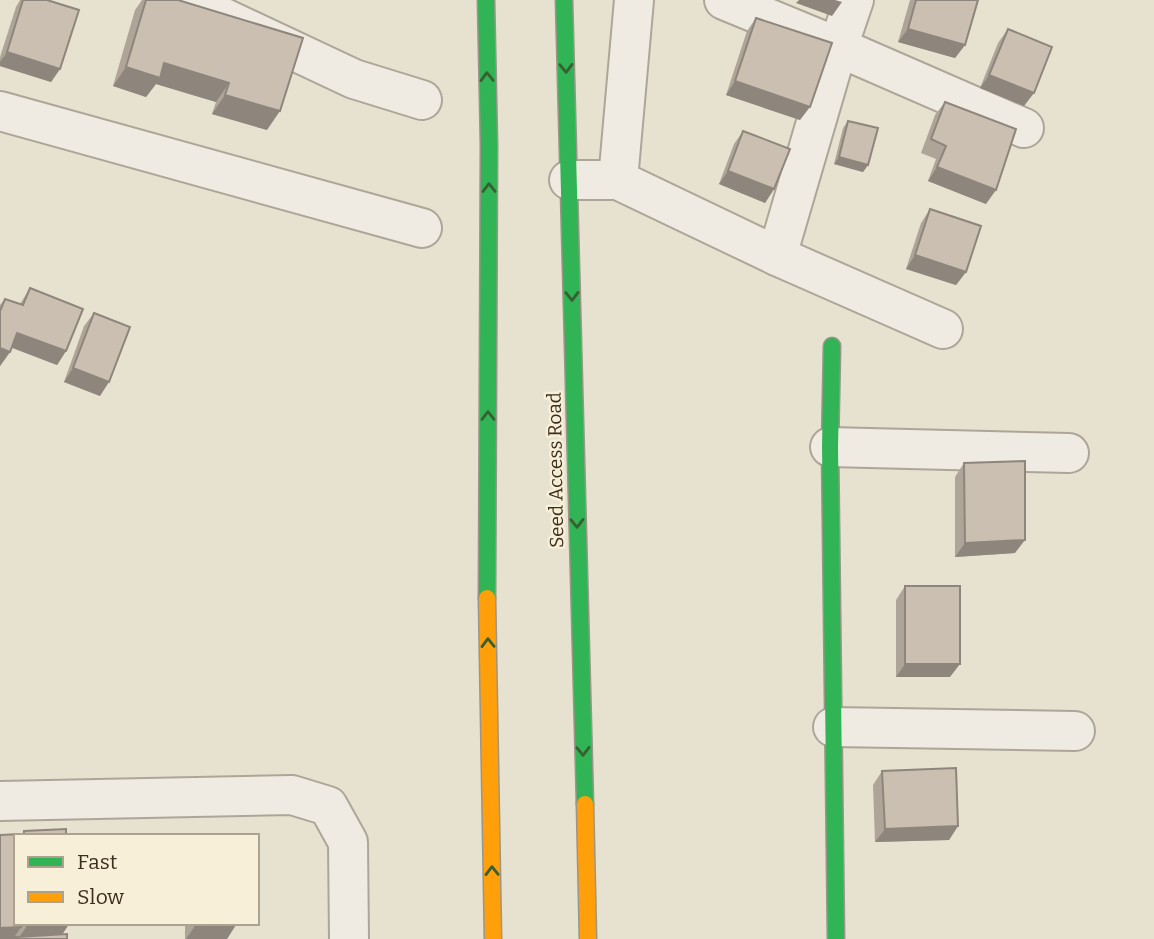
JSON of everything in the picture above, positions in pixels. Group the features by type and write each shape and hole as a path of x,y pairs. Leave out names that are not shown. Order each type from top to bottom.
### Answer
{"street":[{"path":"186,0 354,79 422,100"},
{"path":"486,0 489,145 487,640 494,939"},
{"name":"Seed Access Road","path":"564,0 588,939"},
{"path":"618,180 635,0"},
{"path":"724,0 1024,128"},
{"path":"777,256 854,0"},
{"path":"0,111 422,228"},
{"path":"569,180 618,180 777,256 943,329"},
{"path":"832,346 830,447 836,939"},
{"path":"830,447 1069,453"},
{"path":"833,727 1075,731"},
{"path":"0,801 292,795 328,806 348,842 349,939"}],"building":[{"path":"23,0 47,0 79,10 60,69 7,52"},
{"path":"146,0 178,0 303,38 280,111 225,95 229,83 164,63 160,78 126,67"},
{"path":"916,0 978,0 965,45 908,29"},
{"path":"756,18 832,43 810,107 735,81"},
{"path":"1008,29 1052,47 1034,93 989,75"},
{"path":"945,102 1016,129 996,190 937,167 946,146 931,139"},
{"path":"848,121 878,128 868,165 839,157"},
{"path":"743,131 790,149 774,189 728,171"},
{"path":"930,209 981,226 966,272 915,255"},
{"path":"30,288 83,309 66,351 17,333 10,352 0,348 0,311 5,299 23,305"},
{"path":"94,313 130,327 109,382 73,368"},
{"path":"1025,461 1025,540 965,543 964,463"},
{"path":"905,586 960,586 960,664 905,664"},
{"path":"956,768 958,826 885,829 882,771"},
{"path":"66,829 66,834 24,834 24,831"},
{"path":"14,834 14,925 21,927 0,928 0,835"},
{"path":"67,934 67,939 0,939 0,938"}],"traffic: fast":[{"path":"486,0 489,145 487,598"},
{"path":"564,0 585,804"},
{"path":"832,346 830,447 836,939"}],"traffic: slow":[{"path":"487,598 493,939"},
{"path":"585,804 588,939"}]}
